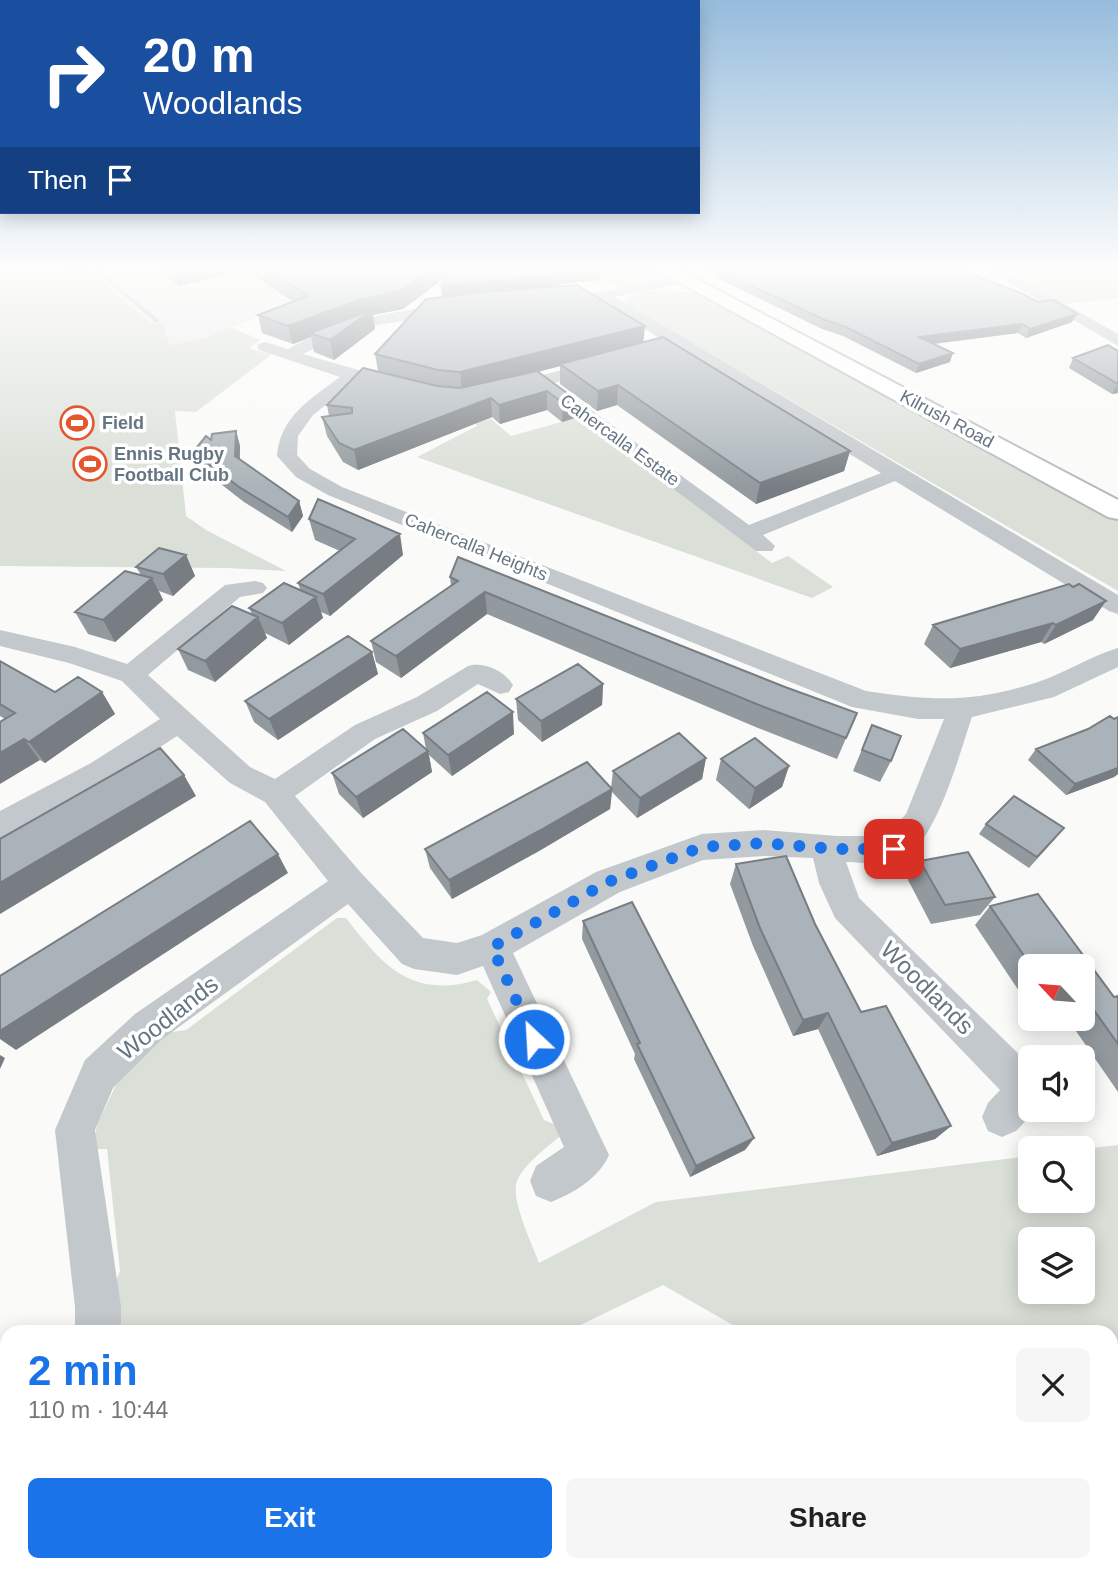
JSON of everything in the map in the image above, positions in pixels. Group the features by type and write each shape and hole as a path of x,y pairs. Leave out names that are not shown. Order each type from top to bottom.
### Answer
{"main road":[{"name":"Kilrush Road","path":"803,342 1118,511"}],"street":[{"path":"291,354 310,342"},
{"name":"Cahercalla Estate","path":"541,382 678,342"},
{"path":"680,342 1118,607"},
{"path":"265,347 415,391"},
{"name":"Cahercalla Heights","path":"353,375 307,411 288,436 287,456 303,473 335,491 862,700 918,709 961,710"},
{"name":"Cahercalla Estate","path":"541,382 756,539 896,474"},
{"path":"483,396 541,382"},
{"path":"131,675 233,590 255,588"},
{"path":"0,638 75,656 131,675 240,775 276,794 351,884 414,953 457,959 492,947 608,882 702,847 764,843 827,846 837,849 894,849 919,821 961,710 1045,690 1118,657"},
{"path":"276,794 365,732 427,704 477,672 500,685"},
{"path":"0,826 101,771 179,721"},
{"name":"Woodlands","path":"827,846 835,883 847,908 1027,1090 1002,1117"},
{"name":"Woodlands","path":"98,1325 99,1307 75,1130 99,1074 148,1027 351,884"},
{"path":"492,947 588,1154 551,1181"}],"shaded area":[{"name":"Ennis Rugby Football Club","path":"0,342 168,342 169,345 184,342 258,342 249,348 271,355 196,412 175,411 186,516 206,530 286,571 0,566"},
{"path":"691,342 792,342 1118,520 1118,591"},
{"path":"550,395 772,563 788,556 833,587 812,598 417,457 477,426 475,423 490,418 511,436 572,419"},
{"path":"337,918 346,918 373,951 401,974 434,985 454,985 477,980 491,992 487,999 544,1120 561,1127 563,1134 529,1164 516,1185 517,1203 539,1263 656,1202 1018,1158 1018,1213 1095,1213 1095,1148 1118,1145 1118,1325 733,1325 663,1285 580,1325 118,1325 109,1298 120,1271 107,1149 93,1149 97,1125 116,1085 164,1033 186,1030"}],"building":[{"path":"386,342 579,342 460,372 438,370 375,354"},
{"path":"643,342 672,342 850,451 760,483 618,385 598,391 560,364"},
{"path":"876,342 930,342 953,353 919,364"},
{"path":"1108,345 1118,351 1118,384 1073,358"},
{"path":"363,368 437,386 460,388 537,371 575,399 563,403 547,391 499,405 491,398 354,450 339,443 322,417 352,413 352,408 327,405"},
{"path":"236,431 235,456 299,501 288,517 239,487 193,452 206,436 211,440 212,434"},
{"path":"318,499 400,534 323,594 298,583 355,539 309,519"},
{"path":"159,548 186,555 163,574 136,567"},
{"path":"458,557 857,713 846,738 485,592 396,656 371,641 458,581 450,577"},
{"path":"125,571 152,578 103,620 75,612"},
{"path":"284,583 316,597 282,623 249,608"},
{"path":"1069,584 1073,587 1079,584 1106,601 1056,625 1053,623 960,649 933,625"},
{"path":"232,606 258,617 205,661 178,649"},
{"path":"348,636 372,652 269,719 245,701"},
{"path":"0,661 55,692 78,677 102,692 29,742 24,739 0,753 0,722 15,713 0,704"},
{"path":"578,664 603,684 541,721 516,699"},
{"path":"487,692 513,712 448,755 423,733"},
{"path":"1110,716 1114,719 1118,717 1118,768 1075,784 1036,749 1088,729"},
{"path":"872,725 901,736 891,761 862,750"},
{"path":"403,729 428,751 356,797 332,773"},
{"path":"679,733 706,758 640,798 613,771"},
{"path":"755,738 789,766 755,788 721,759"},
{"path":"160,748 184,775 0,883 0,839"},
{"path":"587,762 612,789 449,880 425,849"},
{"path":"1014,796 1064,828 1037,857 986,824"},
{"path":"250,821 278,854 0,1031 0,976"},
{"path":"968,852 995,897 945,905 920,861"},
{"path":"786,856 815,924 861,1012 886,1006 951,1126 892,1143 828,1013 803,1020 760,928 736,864"},
{"path":"1038,894 1082,954 1023,954 990,906"},
{"path":"632,902 754,1138 696,1166 637,1044 640,1043 583,921"},
{"path":"1096,973 1114,997 1118,996 1118,1044 1096,1013"}],"place":[{"name":"Field","path":"77,423"},
{"name":"Ennis Rugby Football Club","path":"90,464"}],"route":[{"path":"534,1039 492,947 608,882 702,847 764,843 827,846 837,849 894,849"}]}
